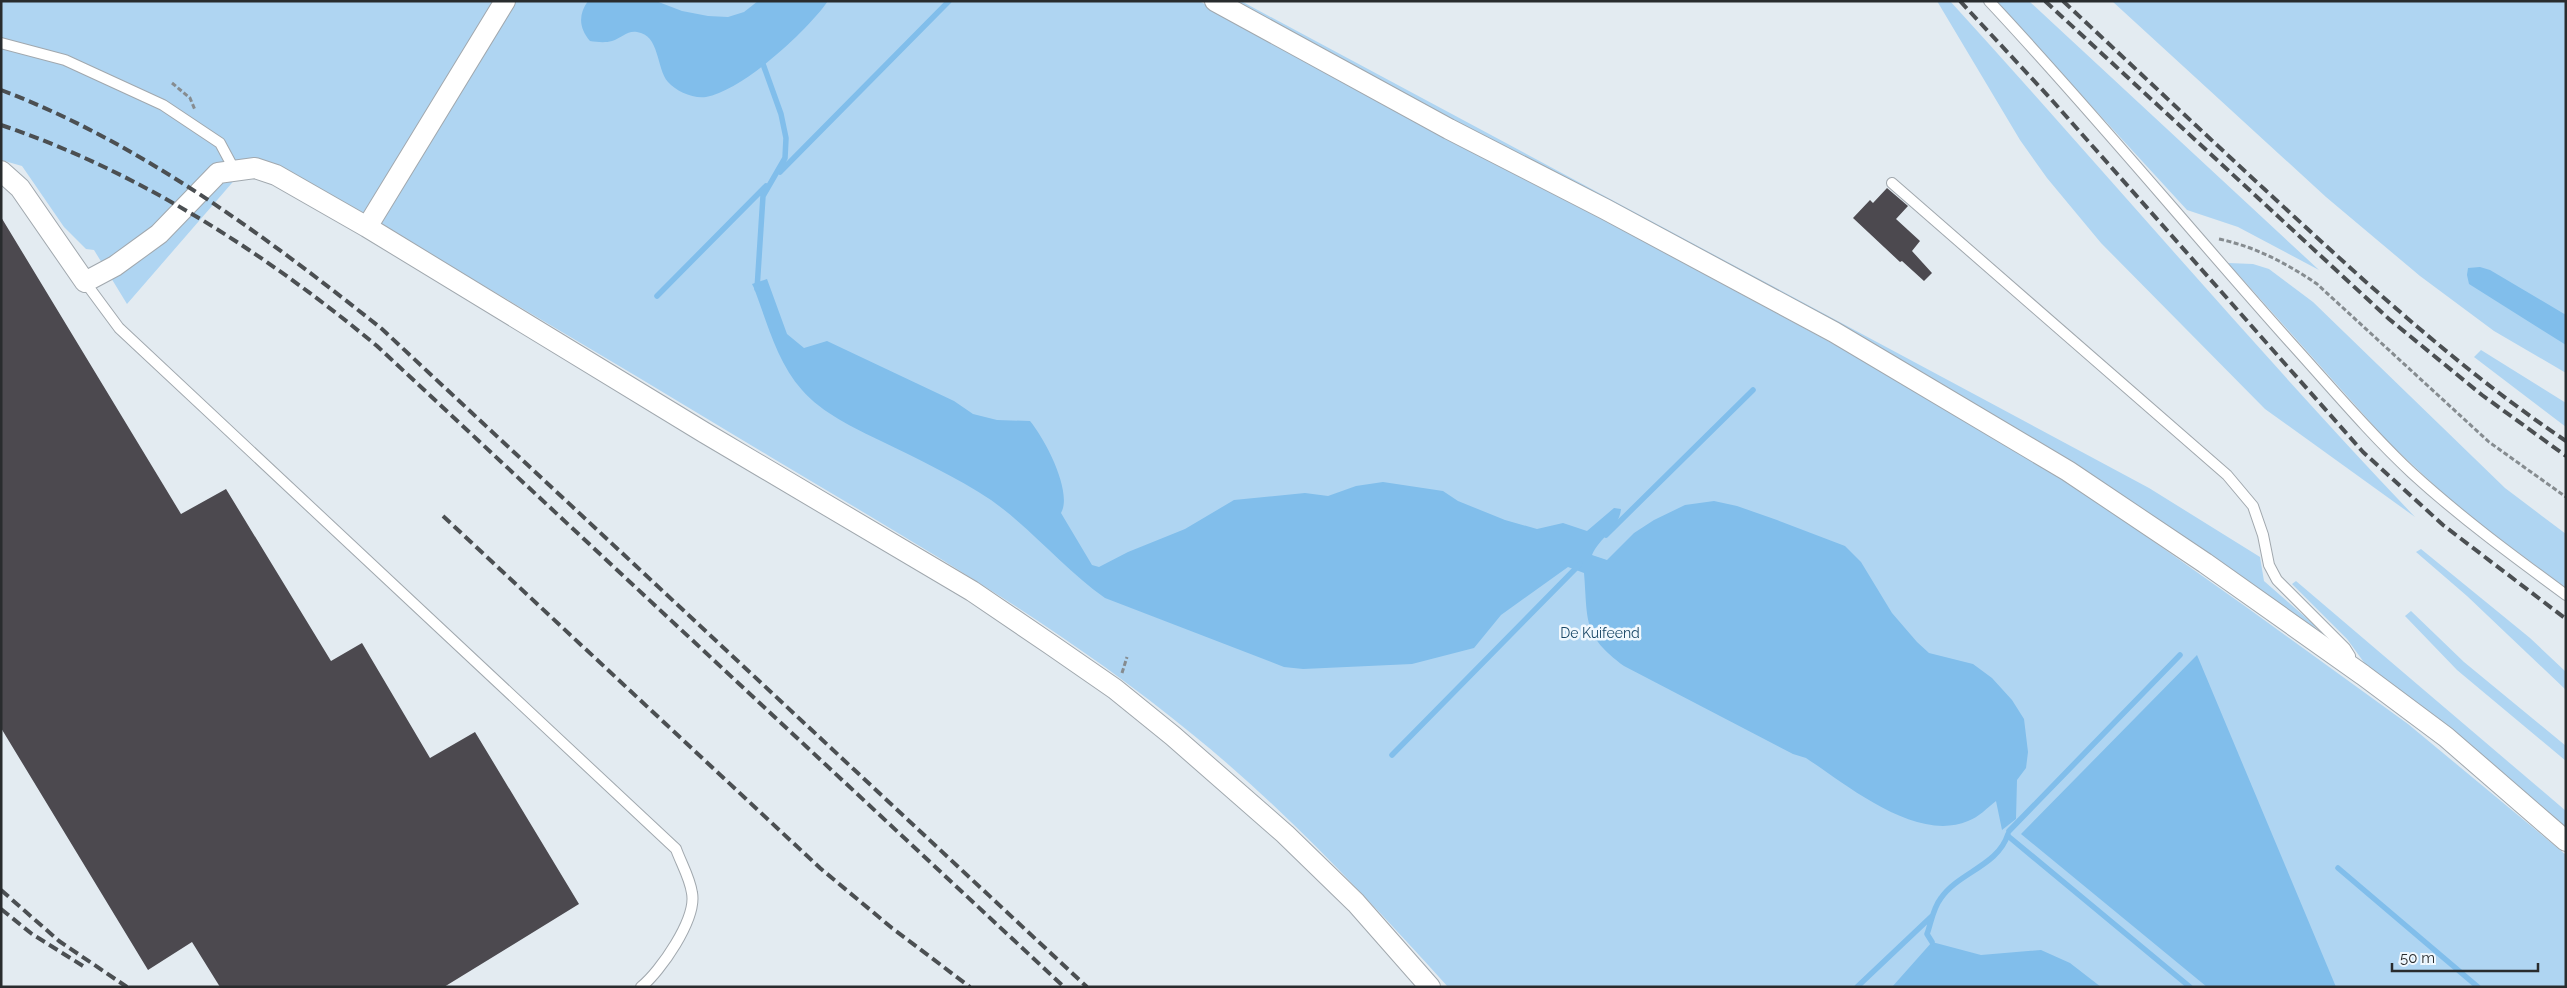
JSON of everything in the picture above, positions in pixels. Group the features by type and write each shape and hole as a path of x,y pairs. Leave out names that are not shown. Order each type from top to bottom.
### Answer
{"street":[{"path":"367,227 505,1"},
{"path":"1215,1 1449,129 1606,210 1834,332 2068,471 2205,563 2446,737 2566,841"},
{"path":"1,171 20,188 85,282 115,266 159,234 218,174 255,168 276,175 367,227 705,433 972,592 1115,689 1173,736 1285,834 1356,903 1430,987"}],"lane":[{"path":"1989,1 2363,422 2411,471 2454,510 2566,595"},
{"path":"1,43 65,60 163,105 190,121 220,143 235,171"},
{"path":"1892,183 2227,475 2253,506 2263,535 2268,565 2277,580 2345,648 2350,656 2347,664"},
{"path":"85,282 119,328 676,849 693,894 688,916 674,946 652,978 641,987"}],"path":[{"path":"172,83 195,104 195,111 190,121"},
{"path":"2199,239 2218,239 2255,249 2290,266 2317,284 2489,442 2566,497"}],"green space":[{"name":"De Kuifeend","path":"1,1 1199,1 1941,402 2047,466 2249,609 2408,724 2566,855 2566,987 1448,987 1325,856 1260,793 1192,734 1091,658 986,587 878,521 504,298 354,213 251,161 127,304 94,250 86,249 64,227 22,166 1,160"},
{"path":"1223,1 1241,1 2149,488 2260,557 2264,581 2312,623 2328,643 2123,502"},
{"path":"1937,1 1950,1 2297,390 2415,517 2265,409 2101,243 2047,178 2020,140"},
{"path":"1995,1 2029,1 2319,270 2238,227 2187,210"},
{"path":"2112,1 2566,1 2566,373 2494,331 2420,276 2326,197"},
{"path":"2228,263 2253,264 2269,269 2313,302 2505,488 2566,534 2566,588 2461,510 2389,443"},
{"path":"2481,350 2566,403 2566,427 2474,357"},
{"path":"2421,549 2530,638 2566,672 2566,690 2467,596 2416,552"},
{"path":"2296,581 2566,811 2566,830 2371,672 2347,639 2292,584"},
{"path":"2411,611 2464,662 2566,746 2566,761 2457,670 2405,616"}],"shaded area":[{"path":"588,1 656,1 682,11 708,16 728,17 744,12 758,1 828,1 805,28 773,58 738,83 721,92 706,97 696,97 685,94 668,82 661,69 654,45 644,34 637,32 628,33 609,42 590,41 586,36 581,21 581,16"},
{"path":"2480,267 2490,270 2566,315 2566,345 2469,284 2468,268"},
{"path":"767,279 787,334 804,348 827,341 954,401 973,414 997,420 1030,421 1050,452 1056,466 1063,492 1064,504 1061,513 1092,565 1099,567 1128,552 1185,529 1234,500 1305,493 1328,496 1356,486 1383,482 1443,491 1458,501 1505,520 1537,529 1563,523 1587,531 1614,508 1621,509 1617,522 1599,543 1592,555 1607,560 1634,533 1654,520 1685,505 1714,501 1737,506 1845,546 1861,562 1892,613 1917,642 1929,653 1973,664 1992,678 2012,700 2024,719 2028,752 2026,768 2017,780 2016,819 2002,830 1996,801 1972,819 1948,826 1927,824 1905,818 1862,796 1806,758 1793,754 1624,666 1610,655 1594,636 1587,615 1584,573 1568,567 1501,615 1474,648 1412,664 1303,669 1284,667 1105,598 991,500 937,469 849,425 829,413 810,398 793,379 779,354 752,284"},
{"path":"2197,655 2336,987 2207,987 2021,834"},
{"path":"1932,942 1981,955 2041,950 2070,963 2101,987 1892,987"}],"building":[{"path":"1887,188 1908,206 1896,219 1920,241 1912,251 1932,273 1924,281 1902,261 1900,262 1853,218 1870,200 1873,203"},
{"path":"1,217 181,514 226,489 331,661 362,643 430,758 475,732 579,904 444,987 220,987 192,942 148,970 1,728"}],"waterway":[{"path":"780,172 949,1"},
{"path":"757,289 763,196 785,158 786,138 781,114 763,64"},
{"path":"657,296 766,186"},
{"path":"1606,535 1753,390"},
{"path":"1392,755 1580,564"},
{"path":"2009,831 2180,655"},
{"path":"1932,942 1927,934 1938,902 1949,889 1996,854 2008,834"},
{"path":"2008,836 2190,987"},
{"path":"2338,868 2478,987"},
{"path":"1857,987 1932,916"}],"railway":[{"path":"1960,1 2050,98 2363,452 2443,525 2566,619"},
{"path":"2045,1 2389,319 2482,395 2566,456"},
{"path":"2063,1 2320,241 2422,331 2492,388 2566,441"},
{"path":"1,90 52,111 103,136 152,164 248,227 382,329 1087,987"},
{"path":"1,125 103,166 199,218 291,279 377,346 1064,987"},
{"path":"443,516 820,868 892,928 970,987"},
{"path":"1,890 59,941 127,987"},
{"path":"1,909 32,934 83,966"}]}
